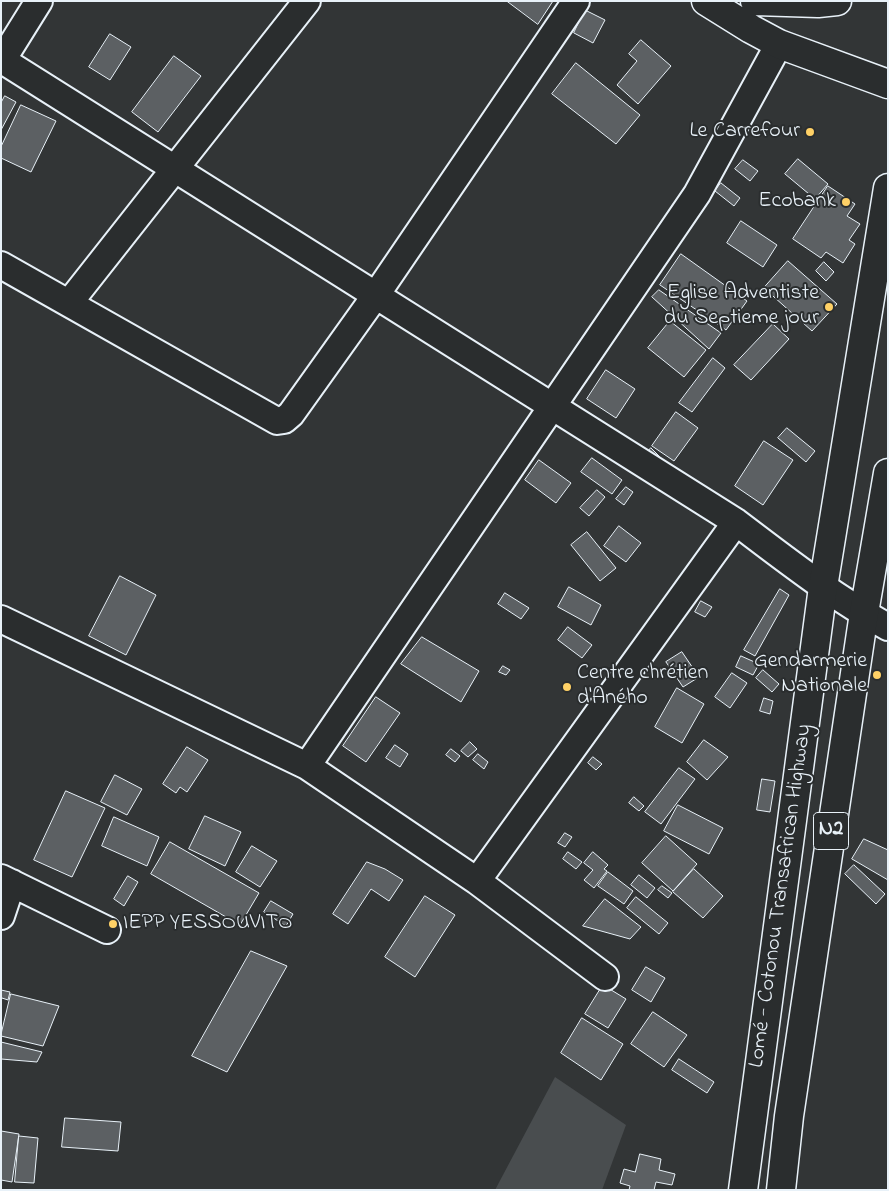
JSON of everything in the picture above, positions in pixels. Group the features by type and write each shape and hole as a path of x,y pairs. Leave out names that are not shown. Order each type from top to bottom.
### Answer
{"main road":[{"path":"706,1 779,44 888,84"},
{"path":"755,1 818,3 837,1"},
{"name":"Lomé - Cotonou Transafrican Highway","path":"743,1190 823,586 888,188"},
{"name":"N2","path":"781,1190 789,1116 864,614 888,473"}],"street":[{"path":"39,1 2,61 736,522 823,586 864,614 888,626"},
{"path":"68,303 307,1"},
{"path":"1,265 277,421 284,420 291,414 376,295 576,1"},
{"path":"307,766 697,194 779,44"},
{"path":"477,882 736,522"},
{"path":"1,619 307,766 477,882 605,977"},
{"path":"1,916 7,880 107,930"}],"shaded area":[{"path":"555,1077 626,1125 602,1190 495,1190"}],"building":[{"path":"507,1 553,1 538,24"},
{"path":"585,10 605,20 593,43 574,33"},
{"path":"110,34 131,47 110,80 89,67"},
{"path":"641,40 671,66 638,104 617,85 637,61 629,54"},
{"path":"174,56 201,76 158,132 132,112"},
{"path":"576,63 640,115 616,144 552,94"},
{"path":"5,96 16,102 1,130 1,103"},
{"path":"21,105 56,121 31,172 1,158 1,147"},
{"path":"798,159 828,184 815,199 785,174"},
{"path":"743,160 758,171 750,181 735,169"},
{"path":"721,183 740,198 734,206 715,191"},
{"path":"828,186 855,204 847,216 860,224 849,240 855,244 843,263 826,252 821,258 793,239"},
{"path":"741,221 777,245 763,267 727,243"},
{"path":"681,254 747,301 726,330 660,285"},
{"path":"788,261 837,304 812,331 764,288"},
{"path":"824,262 834,272 826,281 816,271"},
{"path":"659,290 721,333 709,349 652,297"},
{"path":"670,321 706,350 684,377 648,348"},
{"path":"773,324 789,339 751,380 734,365"},
{"path":"713,358 725,368 692,412 679,403"},
{"path":"606,370 635,389 616,418 587,399"},
{"path":"676,412 698,428 674,461 652,446"},
{"path":"787,428 815,451 806,462 778,438"},
{"path":"764,441 793,460 763,505 735,486"},
{"path":"651,448 661,458 656,463 646,454"},
{"path":"592,458 622,480 612,494 581,472"},
{"path":"539,460 571,483 556,503 525,480"},
{"path":"626,487 633,492 624,505 616,499"},
{"path":"597,490 605,497 589,516 580,508"},
{"path":"619,526 641,543 626,562 604,546"},
{"path":"587,532 616,568 600,581 571,545"},
{"path":"120,576 156,595 126,655 89,636"},
{"path":"569,587 601,605 591,625 558,607"},
{"path":"780,589 789,595 755,656 744,650"},
{"path":"505,593 529,608 521,619 498,604"},
{"path":"701,601 712,607 705,617 695,612"},
{"path":"568,627 592,645 582,658 558,640"},
{"path":"422,637 479,671 461,702 401,664"},
{"path":"682,652 699,677 683,687 666,662"},
{"path":"741,656 759,664 753,675 736,667"},
{"path":"503,666 510,670 506,675 499,672"},
{"path":"763,670 779,684 772,692 756,678"},
{"path":"732,673 747,683 730,708 715,697"},
{"path":"677,688 704,704 682,743 655,727"},
{"path":"376,697 400,713 366,762 343,746"},
{"path":"764,698 773,701 770,714 760,711"},
{"path":"704,740 728,757 707,780 687,762"},
{"path":"470,742 477,749 468,757 461,751"},
{"path":"395,745 408,754 400,767 386,758"},
{"path":"187,747 208,760 187,792 180,787 176,793 163,784"},
{"path":"451,749 460,756 455,762 446,755"},
{"path":"478,754 488,762 484,769 473,760"},
{"path":"593,757 602,764 596,770 588,763"},
{"path":"679,768 695,779 661,824 645,812"},
{"path":"115,775 142,789 127,815 101,802"},
{"path":"762,779 775,781 770,812 757,810"},
{"path":"66,791 105,808 72,877 34,860"},
{"path":"634,797 644,806 639,811 629,803"},
{"path":"678,805 723,828 709,854 664,831"},
{"path":"205,816 241,832 225,866 189,849"},
{"path":"114,817 159,837 147,866 102,846"},
{"path":"565,833 572,837 565,847 558,843"},
{"path":"666,836 697,864 673,891 642,863"},
{"path":"864,839 888,850 888,880 852,859"},
{"path":"170,842 259,893 240,925 151,874"},
{"path":"252,846 277,861 260,887 236,872"},
{"path":"568,852 582,862 576,869 563,859"},
{"path":"593,852 608,865 604,869 607,871 594,888 584,880 593,870 584,863"},
{"path":"367,862 385,869 403,880 389,901 371,889 348,924 333,914"},
{"path":"854,865 885,894 876,904 845,874"},
{"path":"694,869 723,896 703,918 673,892"},
{"path":"608,872 633,891 624,904 598,886"},
{"path":"639,875 655,888 647,898 631,885"},
{"path":"128,876 138,882 124,906 114,899"},
{"path":"662,886 672,893 668,898 658,890"},
{"path":"425,896 455,915 415,977 385,957"},
{"path":"636,897 668,923 659,934 627,908"},
{"path":"605,899 641,927 630,939 583,926"},
{"path":"271,901 293,914 286,926 264,912"},
{"path":"251,951 287,966 227,1072 192,1056"},
{"path":"646,967 665,978 651,1002 632,990"},
{"path":"603,985 626,999 608,1028 585,1014"},
{"path":"1,990 10,992 8,1000 2,998 1,1000"},
{"path":"11,994 59,1006 43,1046 1,1036"},
{"path":"653,1012 687,1035 664,1067 631,1044"},
{"path":"582,1018 623,1044 601,1080 561,1053"},
{"path":"1,1042 42,1052 37,1062 1,1059"},
{"path":"679,1059 714,1082 707,1093 672,1070"},
{"path":"65,1118 121,1122 118,1151 62,1147"},
{"path":"1,1131 19,1134 12,1182 1,1180"},
{"path":"19,1136 38,1138 34,1183 15,1182"},
{"path":"640,1154 661,1159 659,1170 675,1174 672,1185 656,1182 654,1190 629,1190 630,1186 620,1183 624,1169 635,1172"}],"place":[{"name":"Le Carrefour","path":"810,132"},
{"name":"Ecobank","path":"846,202"},
{"name":"Eglise Adventiste du Septieme jour","path":"829,307"},
{"name":"Gendarmerie Nationale","path":"877,675"},
{"name":"Centre chrétien d'Aného","path":"567,687"},
{"name":"IEPP YESSOUVITO","path":"113,924"}]}
